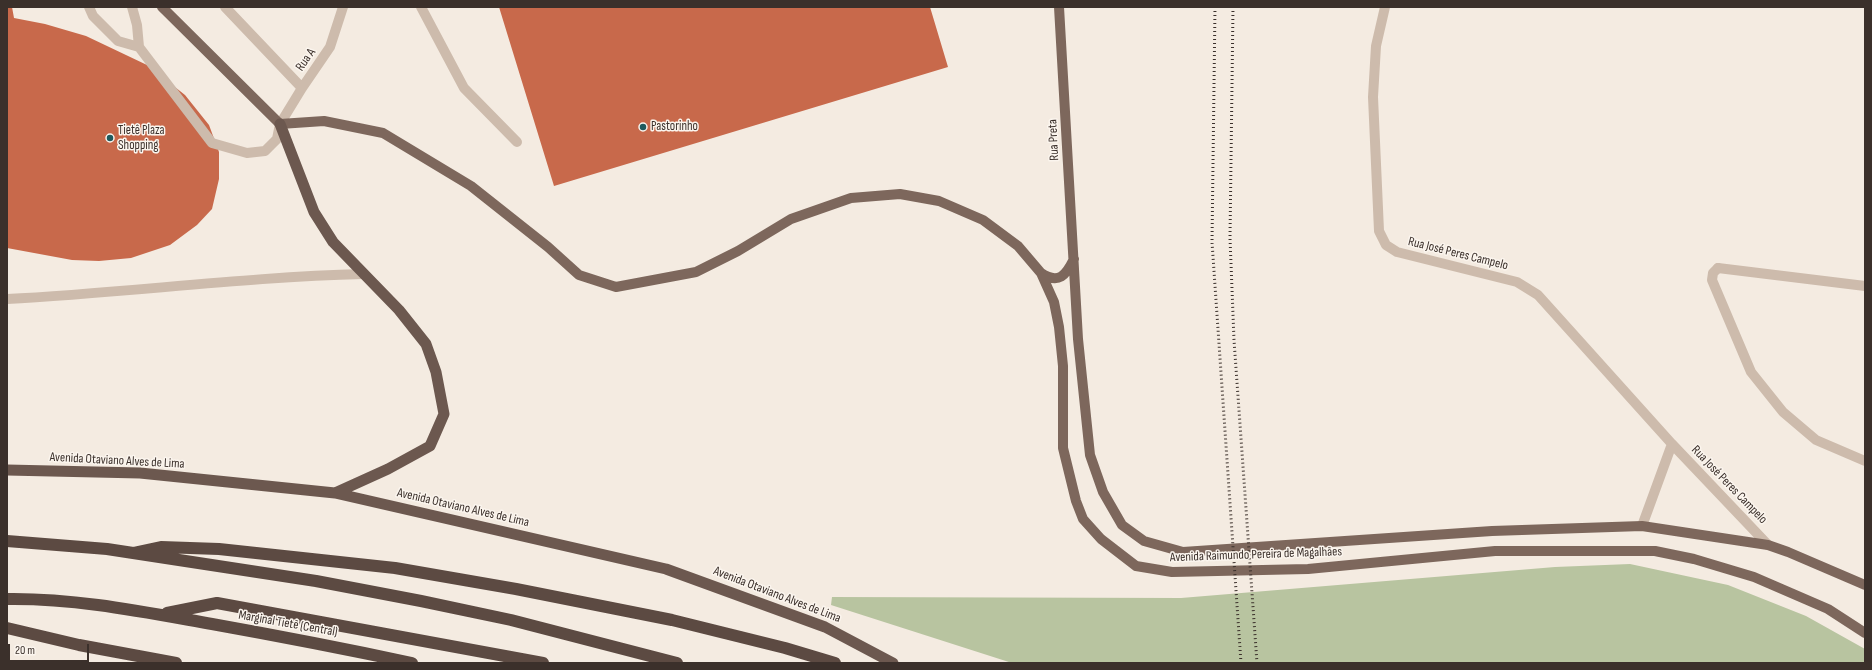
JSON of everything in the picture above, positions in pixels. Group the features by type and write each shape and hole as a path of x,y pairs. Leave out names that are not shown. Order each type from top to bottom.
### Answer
{"highway":[{"path":"280,124 314,212 333,242 399,310 426,344 436,372 444,414 430,446 388,469 335,493"},
{"name":"Avenida Otaviano Alves de Lima","path":"7,470 140,473 335,493 666,569 825,627 893,663"},
{"path":"7,541 107,549 316,581 421,600 511,620 676,663"},
{"path":"133,553 161,547 219,549 395,568 516,589 672,620 785,648 835,663"},
{"path":"7,599 37,599 88,604 158,614 217,603 543,663"},
{"name":"Marginal Tietê (Central)","path":"158,614 342,648 412,663"},
{"path":"7,628 79,645 176,663"}],"main road":[{"path":"162,7 280,124"},
{"name":"Rua Preta","path":"1059,7 1075,272"},
{"name":"Avenida Raimundo Pereira de Magalhães","path":"280,124 324,121 382,132 471,186 548,247 578,275 616,287 696,272 738,251 791,219 851,198 900,194 939,201 982,220 1018,246 1042,274 1054,302 1059,327 1063,366 1063,448 1076,501 1083,519 1101,539 1136,566 1172,572 1308,569 1495,551 1655,551 1694,559 1754,577 1828,609 1865,633"},
{"path":"1042,274 1049,278 1058,278 1064,275 1074,259"},
{"name":"Avenida Raimundo Pereira de Magalhães","path":"1075,272 1082,381 1090,455 1103,492 1122,525 1144,541 1183,552 1484,532 1642,526 1768,545 1865,585"}],"street":[{"path":"89,7 93,16 118,42 139,47 137,25 132,7"},
{"path":"225,7 302,88"},
{"name":"Rua A","path":"139,47 212,144 247,153 265,151 277,139 280,124 330,47 344,7"},
{"path":"421,7 464,88 517,142"},
{"name":"Rua José Peres Campelo","path":"1385,7 1376,46 1373,97 1378,231 1386,245 1397,252 1517,282 1538,295 1672,444 1768,545"},
{"path":"1865,286 1718,268 1713,273 1712,280 1751,372 1783,412 1816,440 1865,461"},
{"path":"7,299 86,295 286,276 363,274"},
{"name":"Rua José Peres Campelo","path":"1642,526 1672,444"}],"green space":[{"path":"1630,564 1728,585 1806,616 1865,649 1865,663 1012,663 831,605 832,597 1181,598 1555,567"}],"building":[{"name":"Tietê Plaza Shopping","path":"7,7 12,7 14,18 45,24 86,36 147,65 185,95 209,125 219,152 219,179 212,209 197,225 170,245 131,258 99,261 72,260 7,248"},
{"name":"Pastorinho","path":"499,7 930,7 948,67 554,186"}],"railway":[{"path":"1215,7 1212,242 1241,663"},
{"path":"1233,7 1230,238 1234,340 1257,663"}],"place":[{"name":"Pastorinho","path":"643,127"},
{"name":"Tietê Plaza Shopping","path":"110,138"}]}
